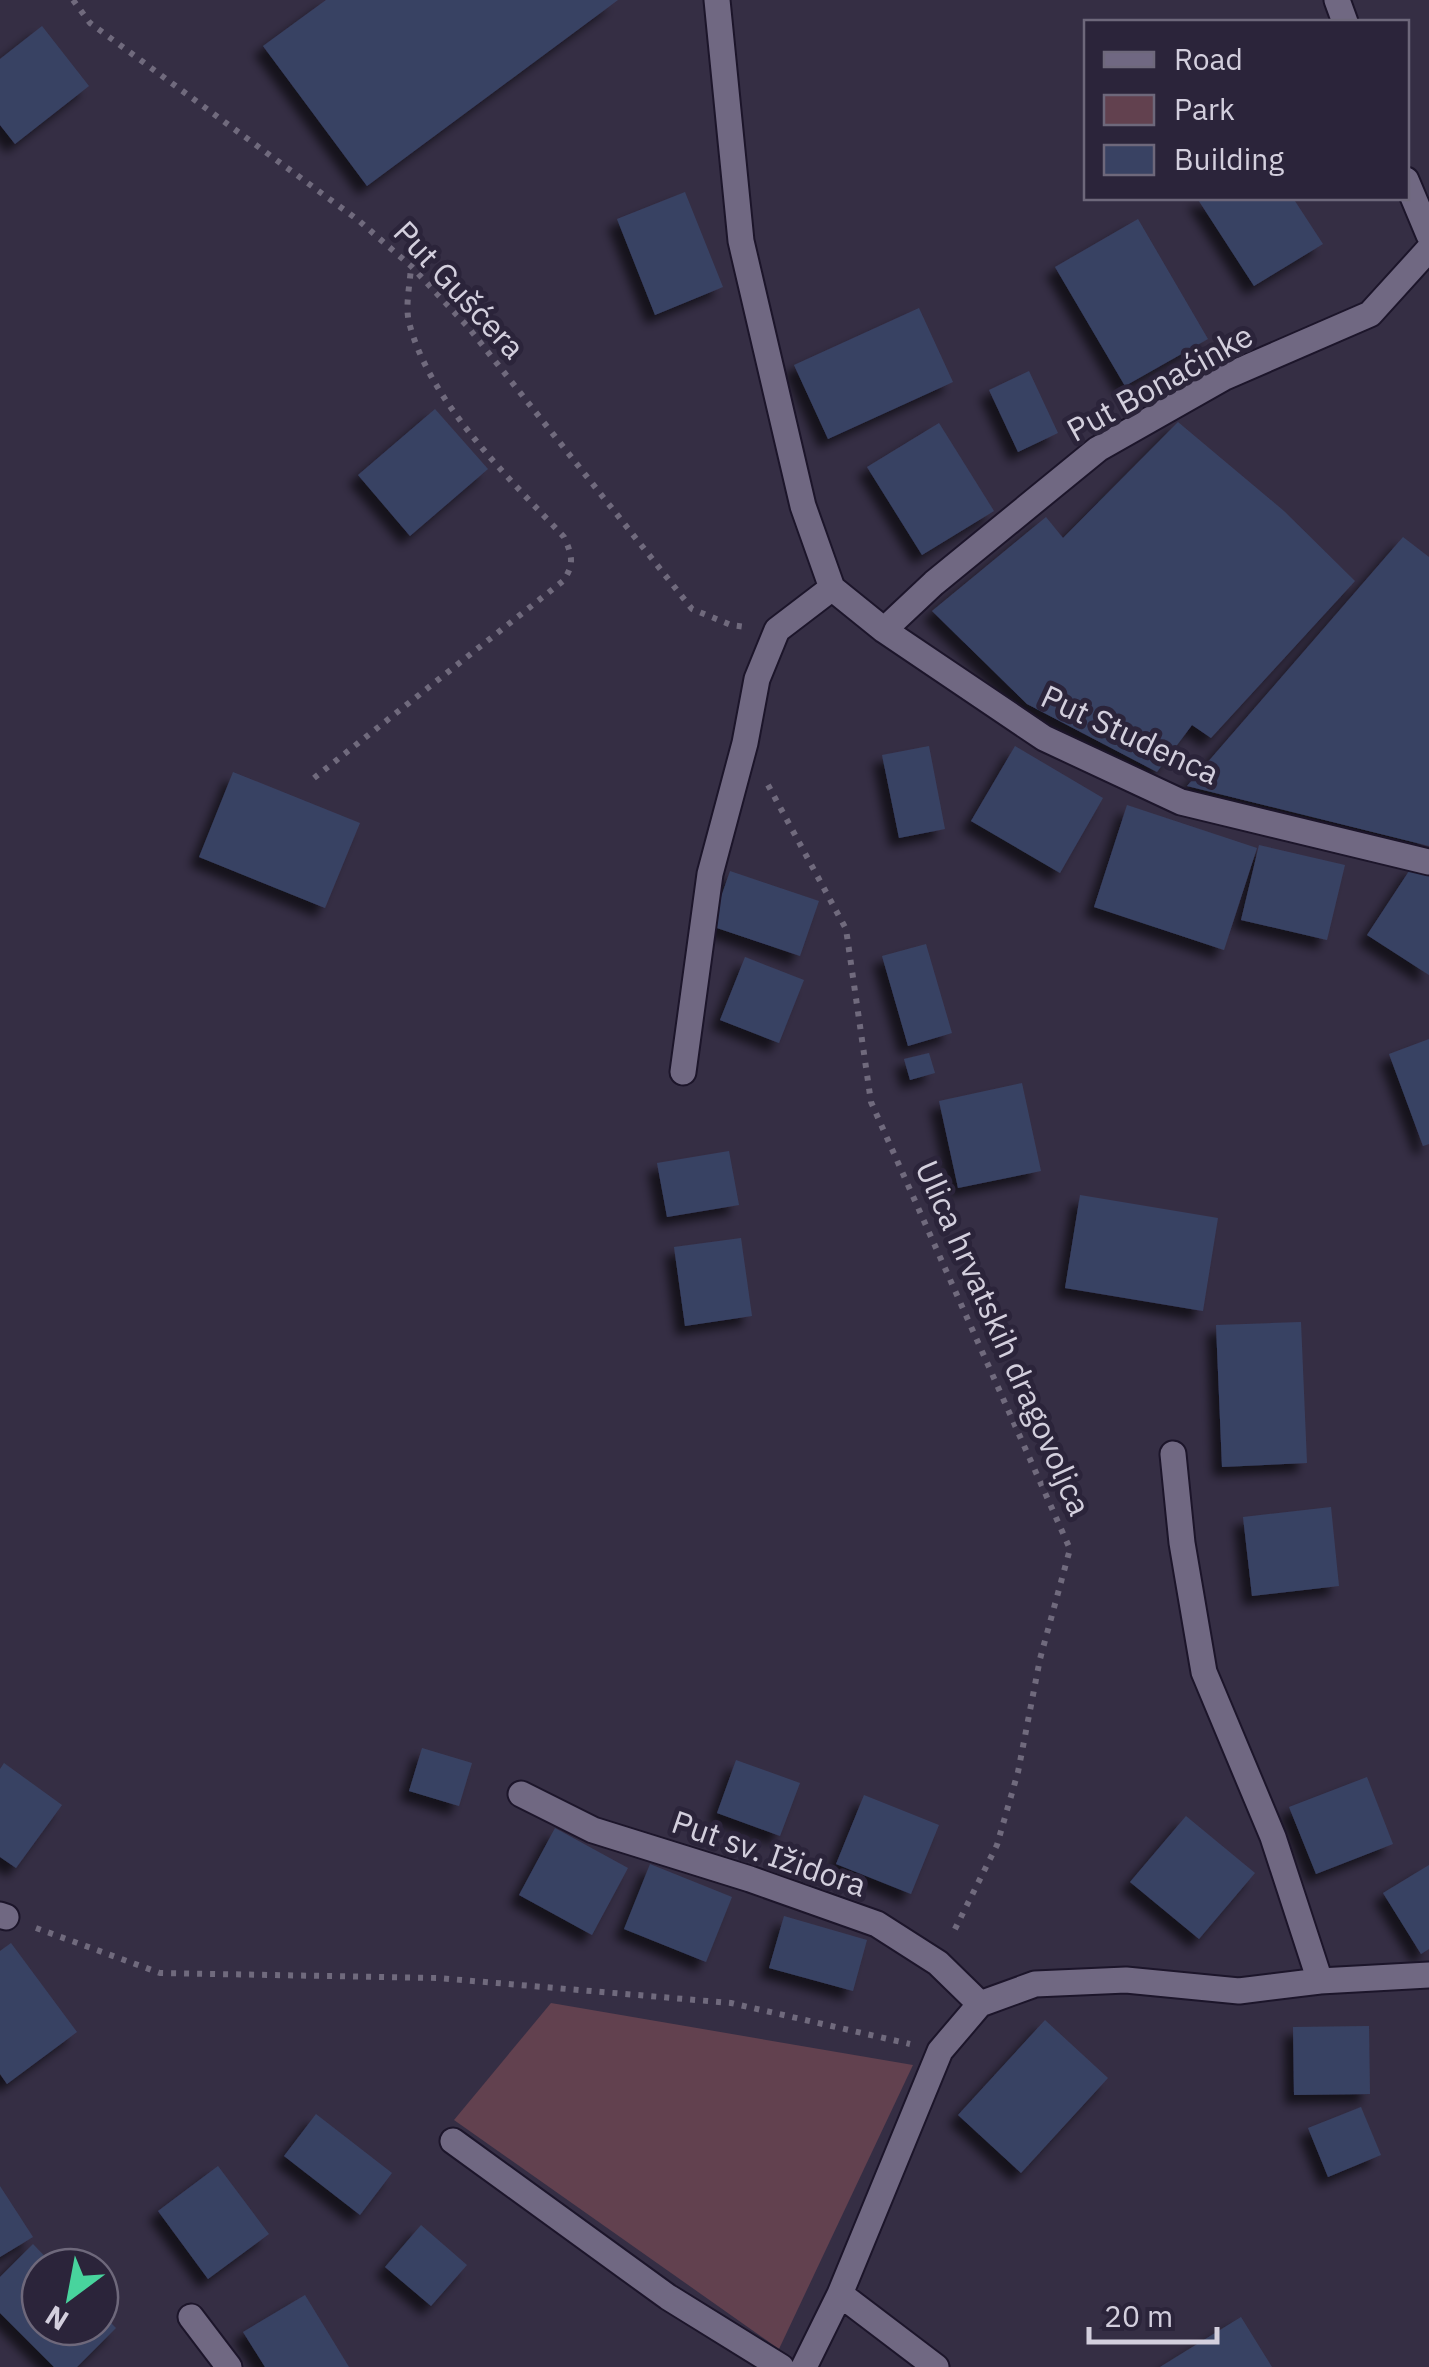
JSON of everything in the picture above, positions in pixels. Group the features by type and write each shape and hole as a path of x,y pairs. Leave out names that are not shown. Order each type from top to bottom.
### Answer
{"street":[{"path":"683,1072 710,874 745,742 757,679 777,630 832,588 802,506 741,241 717,0"},
{"path":"1409,187 1429,235"},
{"name":"Put Bonaćinke","path":"884,630 934,583 1098,448 1224,376 1370,314 1429,249"},
{"name":"Put Studenca","path":"832,588 884,630 1044,738 1181,802 1429,862"},
{"path":"1173,1454 1182,1542 1204,1672 1273,1837 1320,1981"},
{"name":"Put sv. Ižidora","path":"521,1794 593,1830 877,1924 938,1962 980,2004"},
{"path":"804,2367 840,2294 940,2051 980,2004 1035,1984 1126,1980 1239,1991 1320,1981 1429,1975"},
{"path":"453,2142 668,2297 780,2367"},
{"path":"840,2294 936,2367"},
{"path":"191,2317 229,2367"}],"path":[{"name":"Put Gušćera","path":"73,0 90,24 358,220 411,266 468,327 692,608 731,626 777,630"},
{"path":"314,778 564,581 572,568 572,554 564,537 466,428 424,361 408,319 411,266"},
{"name":"Ulica hrvatskih dragovoljca","path":"745,742 846,929 871,1102 1070,1549 1040,1659 1018,1772 996,1845 938,1962"},
{"path":"3,1916 160,1973 438,1978 731,2002 940,2051"}],"green space":[{"path":"551,2003 913,2065 779,2349 454,2120"}],"building":[{"path":"326,0 618,0 367,186 263,46"},
{"path":"42,26 89,86 15,144 0,125 0,59"},
{"path":"685,192 723,287 655,315 617,219"},
{"path":"1198,200 1294,200 1323,244 1254,286"},
{"path":"1138,219 1208,339 1125,386 1055,267"},
{"path":"919,308 953,382 828,439 794,365"},
{"path":"1029,371 1058,433 1018,452 989,390"},
{"path":"435,409 488,469 410,536 358,475"},
{"path":"1178,422 1284,511 1355,581 1211,738 1192,725 1157,772 1027,704 932,611 1046,517 1063,538"},
{"path":"939,423 994,511 922,555 867,467"},
{"path":"1403,537 1429,557 1429,846 1187,786"},
{"path":"929,746 945,829 899,838 882,755"},
{"path":"1015,746 1103,798 1060,873 971,821"},
{"path":"233,772 360,823 325,908 199,857"},
{"path":"1127,805 1257,848 1224,950 1094,907"},
{"path":"1259,845 1345,865 1327,940 1241,920"},
{"path":"1413,865 1429,875 1429,975 1367,935"},
{"path":"730,871 819,901 800,956 711,926"},
{"path":"926,944 952,1033 908,1046 882,956"},
{"path":"745,957 804,980 779,1043 720,1020"},
{"path":"1429,1039 1429,1144 1423,1146 1389,1054"},
{"path":"929,1053 935,1073 910,1080 904,1059"},
{"path":"1022,1083 1041,1171 958,1188 939,1101"},
{"path":"729,1151 739,1205 667,1217 657,1163"},
{"path":"1080,1195 1218,1218 1203,1311 1065,1288"},
{"path":"741,1238 752,1316 685,1326 674,1247"},
{"path":"1301,1322 1307,1463 1222,1467 1216,1325"},
{"path":"1331,1507 1339,1586 1252,1596 1243,1517"},
{"path":"422,1748 472,1763 459,1806 409,1791"},
{"path":"736,1760 800,1783 780,1836 717,1813"},
{"path":"4,1763 62,1805 16,1868 0,1857 0,1769"},
{"path":"1367,1777 1393,1844 1316,1874 1289,1807"},
{"path":"864,1795 939,1825 911,1894 836,1864"},
{"path":"1186,1816 1255,1873 1199,1939 1130,1882"},
{"path":"555,1828 628,1868 592,1935 519,1895"},
{"path":"650,1864 732,1897 706,1962 624,1929"},
{"path":"1429,1865 1429,1949 1421,1954 1383,1893"},
{"path":"784,1916 867,1940 853,1991 769,1968"},
{"path":"11,1943 77,2032 7,2084 0,2074 0,1951"},
{"path":"1045,2020 1108,2078 1021,2173 958,2115"},
{"path":"1369,2026 1370,2094 1294,2095 1293,2027"},
{"path":"1361,2107 1381,2155 1328,2177 1308,2128"},
{"path":"316,2114 392,2173 360,2215 284,2156"},
{"path":"218,2166 269,2234 208,2279 158,2211"},
{"path":"0,2186 33,2237 0,2257"},
{"path":"421,2225 467,2265 431,2306 385,2267"},
{"path":"20,2257 20,2333 0,2313 0,2277"},
{"path":"305,2295 349,2367 265,2367 243,2332"},
{"path":"1241,2317 1272,2367 1160,2367"},
{"path":"34,2347 97,2347 77,2367 54,2367"}]}
